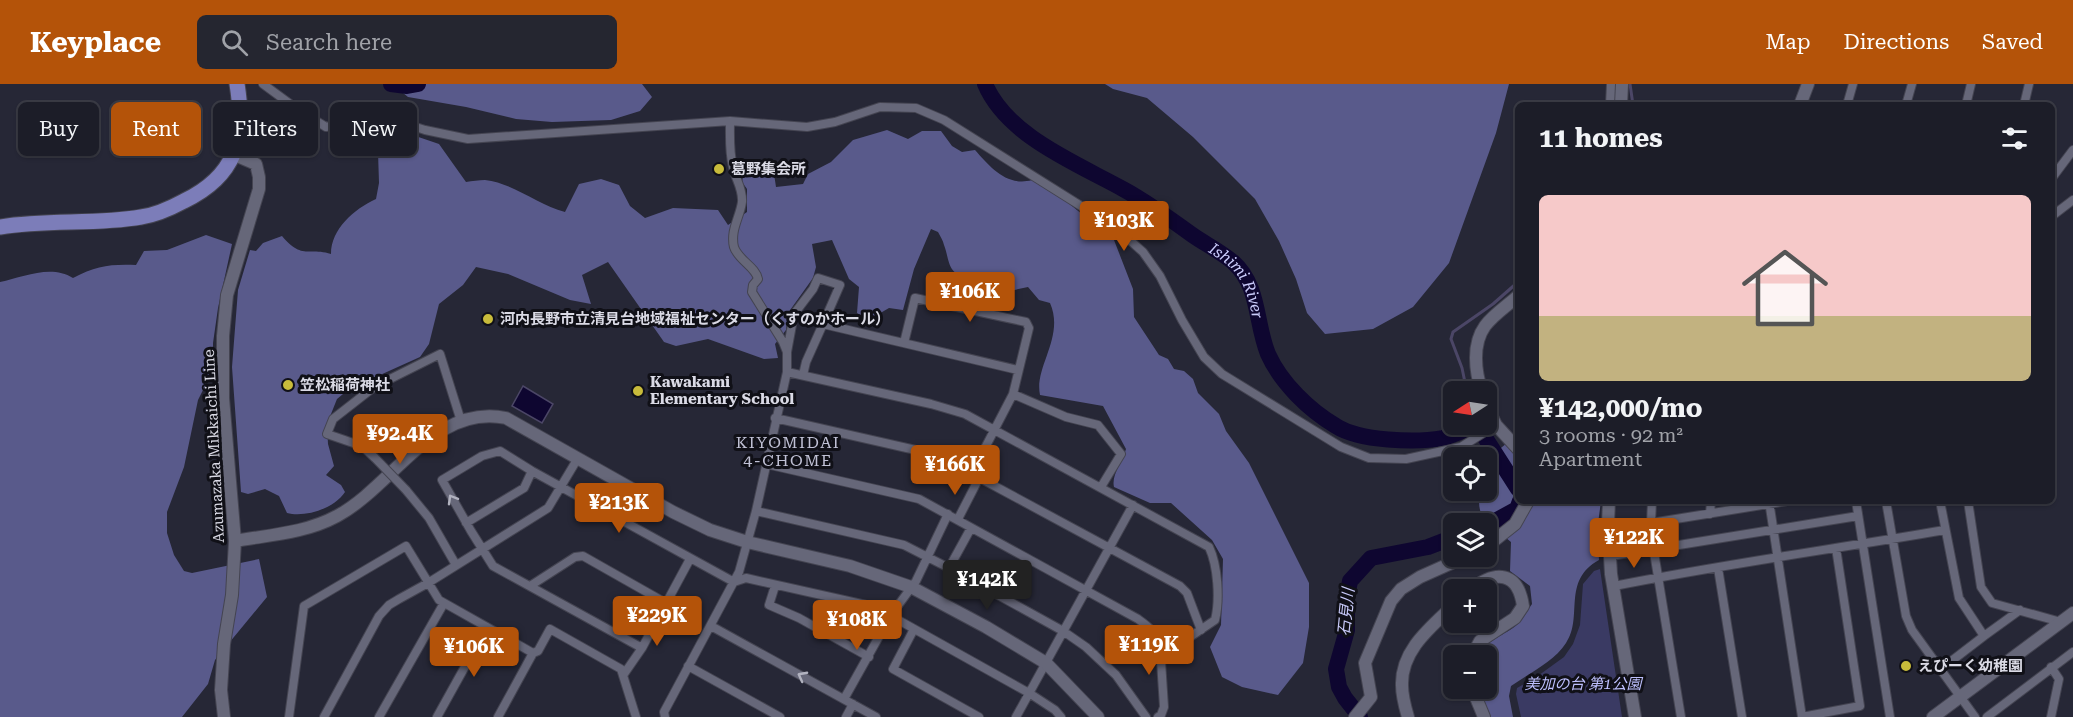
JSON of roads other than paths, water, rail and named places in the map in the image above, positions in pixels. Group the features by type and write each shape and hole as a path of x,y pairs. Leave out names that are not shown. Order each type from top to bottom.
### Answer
{"highway":[{"path":"237,84 240,102"},
{"path":"0,228 25,223 119,220 144,217 168,210 196,195 219,178 234,156"}],"street":[{"path":"263,84 326,127 373,117 391,119 426,130 468,139 730,121 807,127 835,122 880,106 916,108 932,114 1123,234 1143,252 1160,276 1204,357 1222,374 1341,447 1369,458 1406,459 1461,447 1479,435"},
{"path":"1610,102 1611,84"},
{"path":"1621,102 1622,84"},
{"path":"1801,102 1808,84"},
{"path":"1848,102 1853,84"},
{"path":"1907,102 1912,84"},
{"path":"1967,102 1971,84"},
{"path":"2025,102 2029,84"},
{"path":"730,121 730,155 733,171 742,190 741,210 735,225 734,244 741,259 757,273 758,279 753,285 752,292 787,352"},
{"path":"2055,174 2073,150"},
{"name":"Azumazaka Mikkaichi Line","path":"224,717 221,690 224,644 232,595 234,541 223,398 223,336 227,295 259,189 260,177 256,164 237,156"},
{"path":"2055,214 2073,200"},
{"path":"665,717 664,712 739,572 756,511 787,372 787,352 794,314 813,289 818,278 840,285 803,375"},
{"path":"904,344 915,298 1026,322 1029,328 1013,394 974,469 976,484 958,519"},
{"path":"1480,381 1476,361 1478,340 1486,325 1515,299"},
{"path":"823,324 1018,370"},
{"path":"456,565 429,518 375,458 362,446 327,434 330,423 374,387 440,354 461,421"},
{"path":"787,372 931,404 965,414 1209,547 1212,553 1218,607 1215,620 1187,639 1160,646"},
{"path":"1013,394 1066,417 1098,425 1121,454 1101,488"},
{"path":"234,541 293,532 318,525 353,507 425,442 445,428 461,421 488,416 506,418 710,530 747,543 850,566 911,586 1046,663 1098,717"},
{"path":"775,418 942,456 1180,586 1187,593 1201,630"},
{"path":"1497,425 1515,446"},
{"path":"642,648 494,566 442,480 482,456 500,451 532,471 734,582 746,578 875,607 1029,693 1055,710 1061,717"},
{"path":"324,717 379,616 389,605 548,508 578,458"},
{"path":"766,464 919,499 1151,628 1160,646 1164,707 1158,717"},
{"path":"466,523 524,488 532,471"},
{"path":"1497,538 1515,524 1526,504"},
{"path":"1609,504 1609,545 1614,586 1635,717"},
{"path":"1652,504 1651,525 1758,504"},
{"path":"1710,514 1711,504"},
{"path":"1768,504 1802,717 1860,706 1836,548"},
{"path":"1856,504 1890,717"},
{"path":"1886,504 1906,616 1912,630 1975,717"},
{"path":"1941,504 1959,598 1984,636"},
{"path":"1968,504 1981,587 1992,603 2061,622"},
{"path":"1016,717 1133,505"},
{"path":"756,511 904,545 949,568 1086,647 1105,663 1146,717"},
{"path":"844,699 891,615 911,586 948,514"},
{"path":"1617,555 1858,516"},
{"path":"949,568 971,528"},
{"path":"1614,586 1945,530"},
{"path":"289,717 304,606 406,546 439,600 533,653"},
{"path":"1653,548 1681,717"},
{"path":"530,586 575,557 583,556 666,603"},
{"path":"624,674 642,648 690,558"},
{"path":"1355,717 1371,697 1365,663 1391,601 1401,589 1443,567"},
{"path":"1718,568 1742,717"},
{"path":"1487,579 1501,577 1510,579 1518,587 1523,606 1515,618 1497,630"},
{"path":"775,586 769,605 799,618 869,657"},
{"path":"380,717 444,603"},
{"path":"1941,669 2020,610"},
{"path":"1932,717 2073,613"},
{"path":"1408,717 1401,685 1403,668 1413,645 1443,616"},
{"path":"711,626 876,717"},
{"path":"437,717 487,627"},
{"path":"498,717 533,653 538,651 550,629 621,669 636,717"},
{"path":"914,629 893,669 979,717"},
{"path":"1478,645 1492,633"},
{"path":"1987,717 2073,652"},
{"path":"688,666 780,717"},
{"path":"2051,667 2059,679 2051,717"},
{"path":"1477,699 1484,717"},
{"path":"846,717 853,704"}],"waterway":[{"name":"Ishimi River","path":"391,84 407,86 418,84"},
{"name":"Ishimi River","path":"985,84 995,102 1009,119 1026,133 1064,158 1141,199 1233,262 1242,272 1253,293 1264,342 1274,365 1288,385 1316,412 1346,431 1388,440 1432,440 1477,425 1515,484"},
{"path":"1630,84 1633,102"},
{"path":"1465,381 1451,339 1453,332 1493,304 1515,285"},
{"name":"石見川","path":"1497,520 1517,509 1519,504"},
{"name":"石見川","path":"1360,717 1339,687 1336,669 1347,630 1347,597 1350,581 1371,558 1428,547 1443,541"}],"place":[{"name":"葛野集会所","path":"719,169"},
{"name":"河内長野市立清見台地域福祉センター（くすのかホール）","path":"488,319"},
{"name":"笠松稲荷神社","path":"288,385"},
{"name":"Kawakami Elementary School","path":"638,391"},
{"name":"えぴーく幼稚園","path":"1906,666"}],"district":[{"name":"KIYOMIDAI 4-CHOME","path":"788,451"}],"park label":[{"name":"美加の台 第1公園","path":"1583,684"}]}
